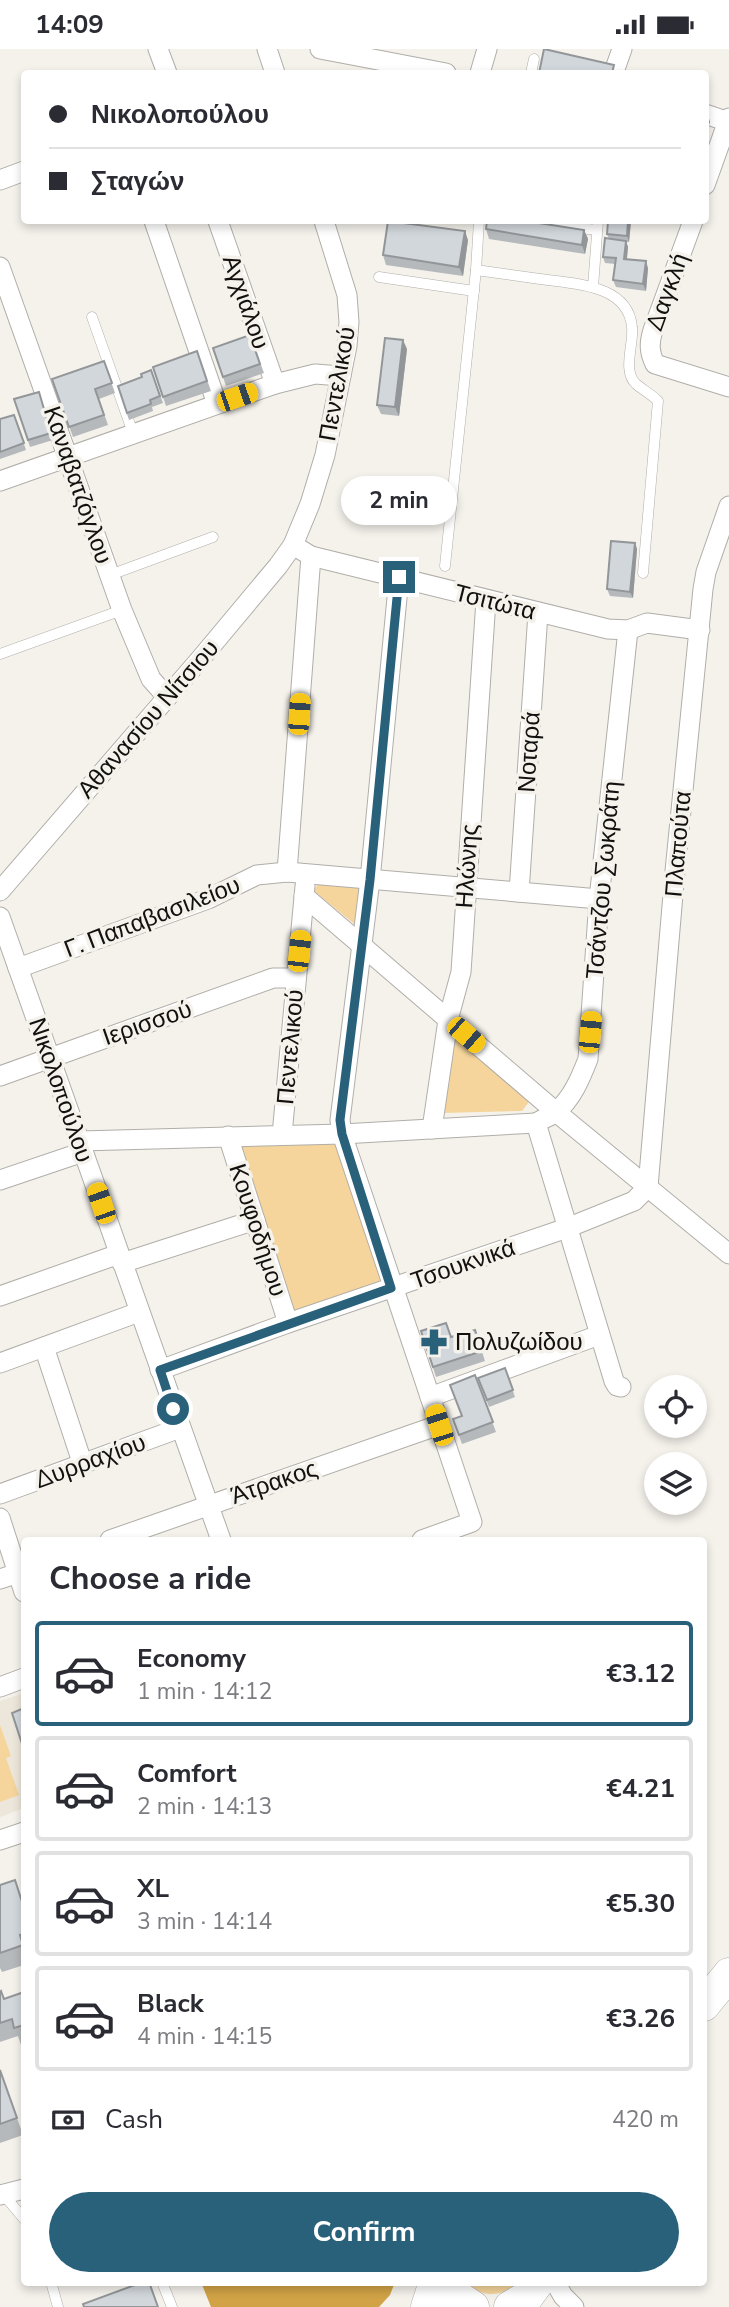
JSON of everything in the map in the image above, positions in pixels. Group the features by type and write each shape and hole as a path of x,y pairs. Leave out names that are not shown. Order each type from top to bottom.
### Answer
{"highway":[{"path":"707,2001 729,1974"},
{"path":"427,2307 434,2286"},
{"path":"447,2286 452,2293 473,2307"}],"street":[{"path":"158,49 166,70"},
{"path":"320,49 430,70"},
{"path":"481,70 487,49"},
{"path":"274,50 275,70"},
{"path":"709,115 729,121 709,174"},
{"path":"0,180 21,172"},
{"path":"155,224 218,404"},
{"name":"Αγχιάλου","path":"219,224 275,384"},
{"name":"Πεντελικού","path":"293,545 319,478 341,376 349,322 347,295 325,224"},
{"name":"Δαγκλή","path":"692,224 650,339 651,355 655,364 729,387"},
{"name":"Καναβατζόγλου","path":"0,267 5,298 68,457 122,610 151,679 167,697"},
{"path":"0,481 275,384 315,374 341,376"},
{"name":"Πλαπούτα","path":"648,1187 677,845 706,572 729,506"},
{"name":"Τσιτώτα","path":"293,545 311,555 608,629 628,630 647,623 700,630"},
{"name":"Αθανασίου Νίτσιου","path":"0,891 278,566 293,545"},
{"name":"Πεντελικού","path":"282,1135 304,897 296,873 311,555"},
{"path":"399,577 370,880 341,1110 342,1134 471,1522 430,1537"},
{"name":"Ηλώνης","path":"432,1129 448,1020 461,971 486,600"},
{"name":"Νοταρά","path":"519,892 538,613"},
{"name":"Τσάντζου Σωκράτη","path":"536,1122 556,1112 581,1078 588,1059 599,899 628,630"},
{"name":"Γ. Παπαβασιλείου","path":"18,968 208,899 257,875 296,873 599,899"},
{"path":"304,897 556,1112 729,1254"},
{"name":"Νικολοπούλου","path":"0,917 220,1537"},
{"name":"Ιερισσού","path":"0,1076 273,978 296,978"},
{"path":"0,1181 82,1146 228,1136 342,1134 536,1122 599,1335 614,1381 621,1387"},
{"name":"Κουφοδήμου","path":"228,1136 288,1324"},
{"name":"Τσουκνικά","path":"160,1370 567,1228 635,1201 648,1187"},
{"path":"0,1296 120,1258 255,1220"},
{"path":"0,1363 139,1312"},
{"path":"429,1397 599,1335"},
{"path":"44,1347 83,1465"},
{"name":"Άτρακος","path":"118,1537 439,1425"},
{"name":"Δυρραχίου","path":"0,1494 180,1428"},
{"path":"0,1518 14,1574"},
{"path":"0,1687 21,1679"},
{"path":"0,1840 21,1833"},
{"path":"2,2194 21,2190"},
{"path":"557,2286 574,2307"}],"lane":[{"path":"532,70 534,59"},
{"path":"445,566 480,224"},
{"path":"578,224 597,225 593,287"},
{"path":"476,270 593,287 616,298 625,306 634,340 629,370 635,384 646,389 658,401 643,573"},
{"path":"379,277 474,291"},
{"path":"92,317 132,433"},
{"path":"110,575 213,537"},
{"path":"0,654 122,610"},
{"path":"2,2194 21,2216"},
{"path":"52,2286 58,2307"},
{"path":"164,2286 172,2307"}],"shaded area":[{"path":"320,880 364,885 358,927 314,891"},
{"path":"456,1035 532,1098 522,1111 442,1113"},
{"path":"332,1142 336,1146 380,1280 377,1287 292,1316 241,1145"},
{"path":"21,1694 21,1809 0,1817 0,1701"},
{"path":"0,1725 11,1756 6,1758 19,1795 0,1802"},
{"path":"203,2286 393,2286 390,2295 379,2307 211,2307"},
{"path":"469,2286 513,2286 491,2294"}],"building":[{"path":"544,49 614,65 613,70 540,70"},
{"path":"388,224 411,224 465,231 459,267 383,255"},
{"path":"487,224 545,224 584,230 582,245 486,229"},
{"path":"608,224 628,224 627,236 607,234"},
{"path":"605,238 626,241 624,259 646,261 643,284 613,280 616,258 603,257"},
{"path":"250,335 260,364 223,377 213,348"},
{"path":"385,338 403,340 395,407 377,405"},
{"path":"197,351 207,381 163,397 153,367"},
{"path":"104,361 112,383 95,389 104,415 69,427 52,379"},
{"path":"151,370 160,396 150,400 151,404 127,413 118,386 142,377 141,374"},
{"path":"39,392 51,433 28,440 14,399"},
{"path":"14,415 24,443 0,452 0,419"},
{"path":"611,541 635,543 630,592 607,589"},
{"path":"446,1323 451,1337 475,1330 482,1351 433,1367 421,1331"},
{"path":"505,1368 513,1390 487,1400 478,1378"},
{"path":"475,1375 493,1422 459,1435 453,1419 462,1416 450,1385"},
{"path":"21,1709 21,1741 12,1713"},
{"path":"15,1880 21,1899 21,1946 0,1953 0,1885"},
{"path":"0,1992 4,1999 21,1993 21,2026 14,2028 12,2019 0,2023"},
{"path":"0,2070 17,2118 0,2124"},
{"path":"132,2286 150,2286 158,2307 84,2307 83,2304"}],"place":[{"name":"Πολυζωίδου","path":"434,1342"}],"route":[{"path":"173,1409 160,1370 391,1288 342,1134 340,1120 370,880 399,577"}]}
